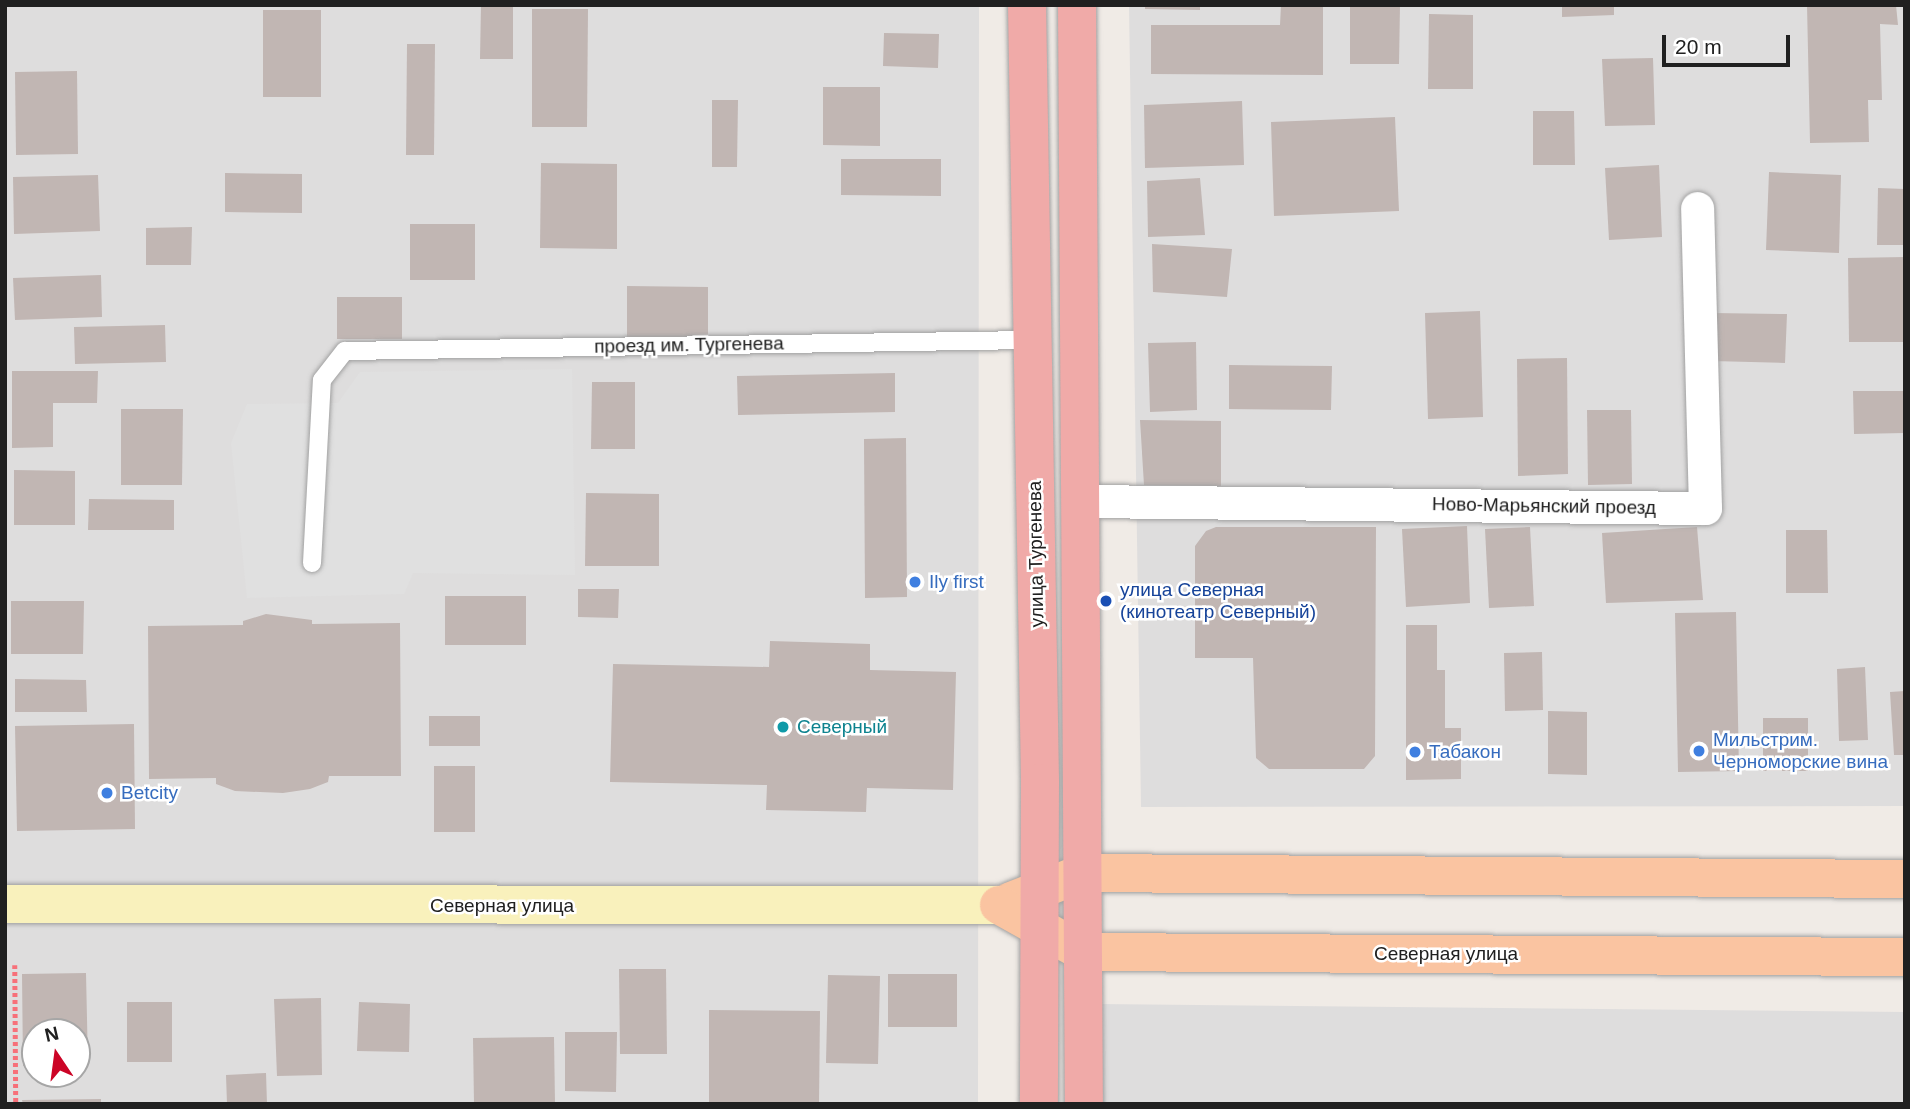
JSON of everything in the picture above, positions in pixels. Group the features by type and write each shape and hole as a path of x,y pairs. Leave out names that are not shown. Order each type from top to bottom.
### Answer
{"highway":[{"name":"улица Тургенева","path":"1027,5 1040,890 1039,1104"},
{"path":"1077,5 1084,501 1084,1104"}],"main road":[{"name":"Северная улица","path":"5,904 999,905 1083,873 1905,879"},
{"name":"Северная улица","path":"999,905 1083,952 1905,957"}],"street":[{"name":"Ново-Марьянский проезд","path":"1084,501 1705,508 1697,208"}],"lane":[{"name":"проезд им. Тургенева","path":"312,563 322,380 345,351 1033,340"}],"path":[{"path":"15,965 16,1104"}],"shaded area":[{"path":"5,5 979,5 978,1104 5,1104"},
{"path":"1129,5 1905,5 1905,806 1141,807"},
{"path":"572,369 575,575 413,573 404,594 247,598 231,443 247,404 338,403 360,372"},
{"path":"1098,1004 1905,1012 1905,1104 1100,1104"}],"building":[{"path":"481,5 513,5 513,59 480,59"},
{"path":"1145,5 1200,5 1200,10 1145,9"},
{"path":"1281,5 1323,5 1323,75 1151,74 1151,25 1280,25"},
{"path":"1350,5 1400,5 1399,64 1350,64"},
{"path":"1562,5 1614,5 1614,15 1562,17"},
{"path":"1807,5 1896,5 1898,25 1880,24 1882,100 1868,100 1869,142 1810,143"},
{"path":"532,9 588,9 587,127 532,127"},
{"path":"263,10 321,10 321,97 263,97"},
{"path":"1429,14 1473,15 1473,89 1428,89"},
{"path":"884,33 939,34 938,68 883,66"},
{"path":"407,44 435,44 434,155 406,155"},
{"path":"1653,58 1655,125 1605,126 1602,59"},
{"path":"77,71 78,154 16,155 15,72"},
{"path":"823,87 880,87 880,146 823,145"},
{"path":"712,100 738,100 737,167 712,167"},
{"path":"1242,101 1244,165 1145,168 1144,105"},
{"path":"1533,111 1574,111 1575,165 1533,165"},
{"path":"1395,117 1399,211 1274,216 1271,122"},
{"path":"841,159 941,159 941,196 841,195"},
{"path":"541,163 617,164 617,249 540,248"},
{"path":"1659,165 1662,237 1609,240 1605,168"},
{"path":"1769,172 1841,175 1839,253 1766,250"},
{"path":"225,173 302,174 302,213 225,212"},
{"path":"98,175 100,231 14,234 13,177"},
{"path":"1200,178 1205,235 1148,237 1147,181"},
{"path":"1878,188 1905,189 1905,245 1877,245"},
{"path":"410,224 475,224 475,280 410,280"},
{"path":"192,227 191,265 146,265 146,228"},
{"path":"1152,244 1232,249 1227,297 1153,292"},
{"path":"1905,257 1905,342 1849,342 1848,258"},
{"path":"101,275 102,317 15,320 13,278"},
{"path":"627,286 708,287 708,346 627,345"},
{"path":"337,297 402,297 402,339 337,339"},
{"path":"1480,311 1483,417 1428,419 1425,313"},
{"path":"1713,313 1787,314 1785,363 1712,361"},
{"path":"165,325 166,362 75,364 74,327"},
{"path":"1196,342 1197,410 1150,412 1148,343"},
{"path":"1567,358 1568,474 1518,476 1517,359"},
{"path":"1229,365 1332,366 1331,410 1229,409"},
{"path":"12,371 98,371 97,403 53,403 53,447 12,448"},
{"path":"895,373 895,412 738,415 737,376"},
{"path":"592,382 635,382 635,449 591,449"},
{"path":"1853,391 1905,391 1905,433 1854,434"},
{"path":"121,409 183,409 182,485 121,485"},
{"path":"1587,410 1631,410 1632,484 1588,485"},
{"path":"1140,420 1221,421 1221,486 1144,485"},
{"path":"906,438 907,597 865,598 864,439"},
{"path":"14,470 75,471 75,525 14,525"},
{"path":"586,493 659,494 659,566 585,566"},
{"path":"89,499 174,500 174,530 88,530"},
{"path":"1467,526 1470,603 1406,607 1402,529"},
{"path":"1216,527 1376,527 1375,756 1364,769 1269,769 1256,758 1253,658 1195,658 1195,546 1206,531"},
{"path":"1530,527 1534,606 1489,608 1485,529"},
{"path":"1697,527 1703,600 1606,603 1602,533"},
{"path":"1786,530 1827,530 1828,593 1786,593"},
{"path":"578,589 619,589 618,618 578,617"},
{"path":"445,596 526,596 526,645 445,645"},
{"path":"11,601 84,601 83,654 11,654"},
{"path":"1736,612 1739,771 1678,772 1675,613"},
{"path":"266,614 312,620 312,624 400,623 401,776 329,776 328,782 310,789 283,793 235,791 216,784 216,778 149,779 148,626 243,625 243,621"},
{"path":"1406,625 1437,625 1437,670 1445,670 1445,728 1461,728 1461,779 1406,780"},
{"name":"Северный","path":"770,641 870,644 870,670 956,672 953,790 867,788 866,812 766,810 767,785 610,782 613,664 769,667"},
{"path":"1542,652 1543,710 1505,711 1504,653"},
{"path":"1865,667 1868,740 1839,741 1837,669"},
{"path":"15,679 86,680 87,712 15,712"},
{"path":"1905,691 1905,755 1894,755 1890,692"},
{"path":"1548,711 1587,712 1587,775 1548,774"},
{"path":"429,716 480,716 480,746 429,746"},
{"path":"1763,718 1808,718 1808,771 1763,771"},
{"path":"134,724 135,829 17,831 15,726"},
{"path":"434,766 475,766 475,832 434,832"},
{"path":"619,969 666,969 667,1054 620,1054"},
{"path":"86,973 87,1018 22,1018 22,974"},
{"path":"888,974 957,974 957,1027 888,1027"},
{"path":"828,975 880,976 878,1064 826,1063"},
{"path":"321,998 322,1075 277,1076 274,999"},
{"path":"127,1002 172,1002 172,1062 127,1062"},
{"path":"359,1002 410,1004 409,1052 357,1051"},
{"path":"709,1010 820,1011 819,1104 709,1104"},
{"path":"565,1032 617,1032 616,1092 565,1091"},
{"path":"554,1037 555,1104 474,1104 473,1038"},
{"path":"266,1073 267,1104 227,1104 226,1075"},
{"path":"101,1099 101,1104 23,1104 22,1100"}],"place":[{"name":"Ily first","path":"915,582"},
{"name":"улица Северная (кинотеатр Северный)","path":"1106,601"},
{"name":"Северный","path":"783,727"},
{"name":"Мильстрим. Черноморские вина","path":"1699,751"},
{"name":"Табакон","path":"1415,752"},
{"name":"Betcity","path":"107,793"}]}
